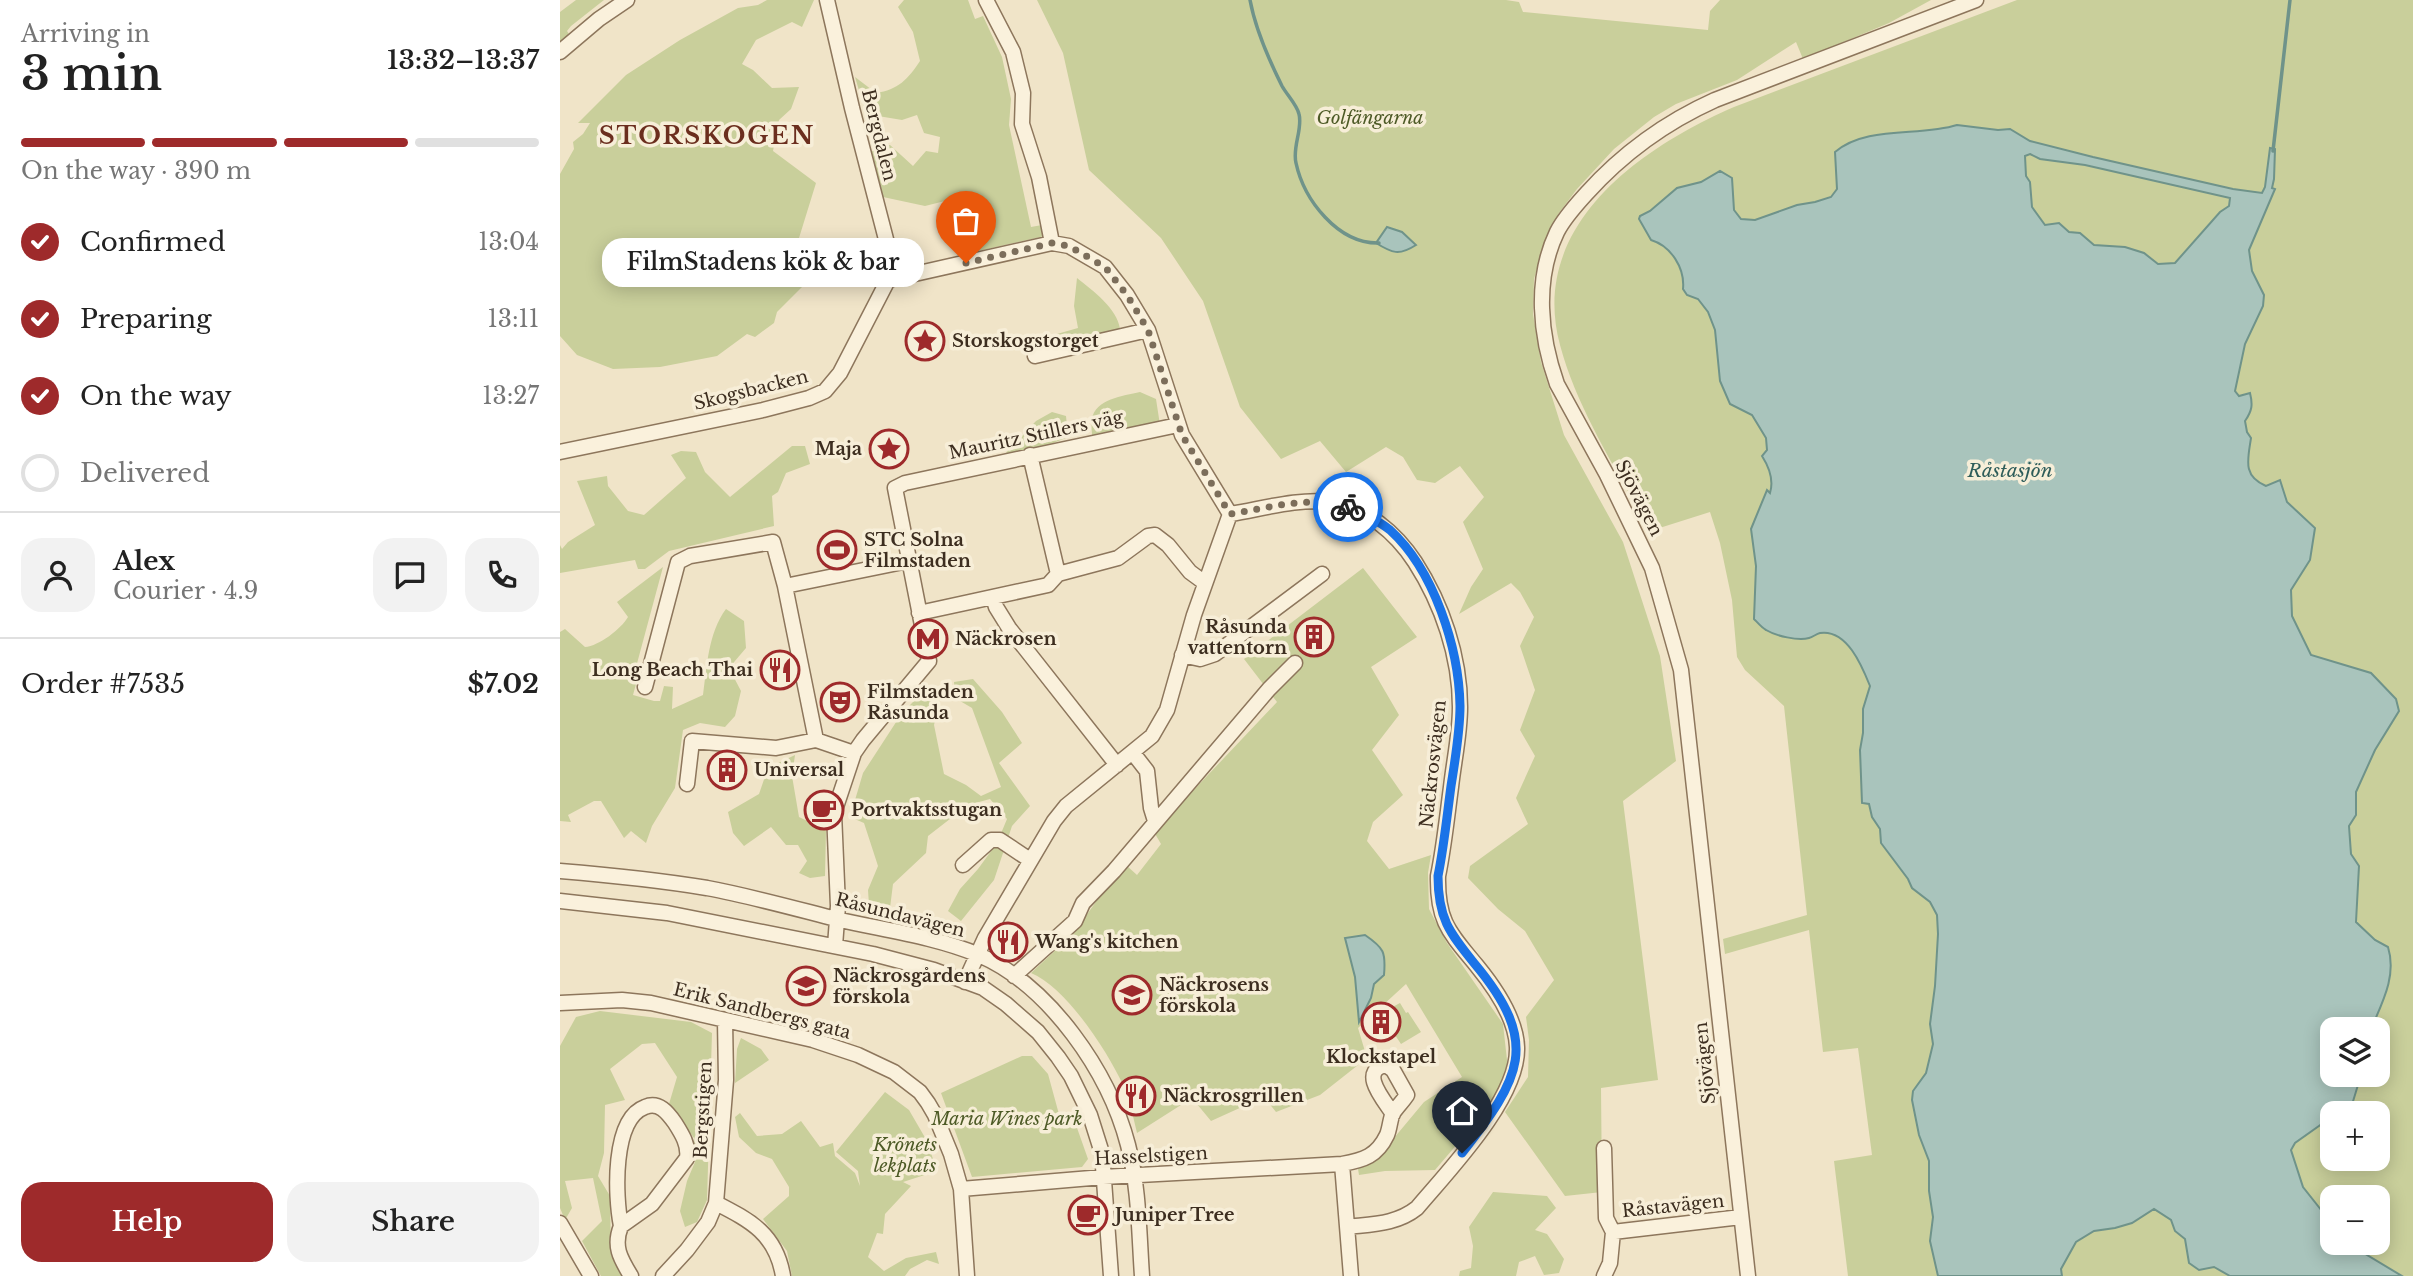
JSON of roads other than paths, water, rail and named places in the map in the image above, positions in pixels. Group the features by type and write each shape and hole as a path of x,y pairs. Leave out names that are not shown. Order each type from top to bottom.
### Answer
{"street":[{"path":"560,52 599,19 628,0"},
{"name":"Bergdalen","path":"827,0 888,247 888,280"},
{"path":"986,0 1013,52 1024,93 1022,124 1039,177 1052,243"},
{"name":"Sjövägen","path":"1748,1276 1681,670 1652,568 1607,475 1557,384 1543,313 1544,275 1548,255 1558,231 1572,210 1623,156 1655,133 1694,109 1715,100 1976,0"},
{"path":"888,280 1052,243 1069,246 1105,267 1127,295 1148,330 1178,425 1230,514 1205,583 1161,723 1152,737 1066,806 1030,860 977,954 965,982"},
{"name":"Skogsbacken","path":"560,452 763,410 825,391 840,373 888,280"},
{"path":"1035,356 1148,330"},
{"name":"Mauritz Stillers väg","path":"908,561 895,492 895,488 901,484 1178,425"},
{"path":"1030,455 1058,574"},
{"name":"Näckrosvägen","path":"1230,514 1309,501 1333,502 1379,522 1403,544 1423,575 1440,608 1457,670 1460,707 1438,876 1438,897 1442,918 1451,935 1495,992 1512,1023 1517,1046 1515,1070 1496,1109 1416,1208 1394,1222 1348,1227"},
{"path":"919,613 1048,585 1058,574 1118,558 1148,536 1155,535 1168,545 1189,572 1205,583"},
{"path":"645,687 678,562 690,556 773,542 785,586 816,740"},
{"path":"785,586 908,561 929,661 863,740 855,753 834,813 837,919 835,947"},
{"path":"1182,655 1200,659 1215,654 1322,574"},
{"path":"993,597 1009,628 1117,765"},
{"path":"1014,976 1075,921 1083,903 1269,689 1295,663"},
{"path":"687,784 692,741 776,748 816,740 855,753"},
{"path":"1133,752 1147,771 1155,821"},
{"path":"963,865 991,840 1000,840 1030,860"},
{"name":"Råsundavägen","path":"560,871 628,877 709,889 923,937 977,954 1014,976 1052,1008 1085,1050 1100,1074 1123,1125 1133,1176 1142,1276"},
{"path":"560,901 667,912 934,970 983,988 1038,1032 1070,1076 1090,1115 1101,1146 1111,1276"},
{"name":"Erik Sandbergs gata","path":"560,1003 622,1000 651,1003 832,1046 894,1072 919,1092 935,1115 961,1188 967,1276"},
{"name":"Bergstigen","path":"663,1276 708,1222 716,1203 726,1080 725,1020"},
{"name":"Bergstigen","path":"621,1226 652,1204 687,1158 688,1150 684,1138 666,1111 658,1105 640,1108 630,1116 619,1150 621,1226 616,1246 631,1276"},
{"name":"Hasselstigen","path":"961,1188 1342,1164 1370,1157 1387,1135 1393,1114"},
{"path":"1604,1148 1606,1218 1613,1232"},
{"path":"1342,1164 1351,1276"},
{"path":"716,1203 748,1219 762,1230 781,1264 783,1276"},
{"name":"Råstavägen","path":"1604,1276 1610,1263 1613,1232 1636,1227 1741,1217"},
{"path":"560,1223 590,1276"}],"water":[{"name":"Råstasjön","path":"1957,125 2010,129 2030,141 2093,157 2233,189 2262,193 2270,148 2275,149 2272,188 2275,189 2249,250 2252,271 2264,295 2263,306 2245,344 2235,391 2239,396 2250,393 2251,397 2251,408 2245,421 2251,438 2248,466 2253,477 2266,486 2280,480 2287,502 2315,528 2310,560 2291,590 2292,616 2311,655 2371,673 2396,699 2399,711 2375,750 2356,792 2356,815 2349,826 2351,854 2359,866 2356,922 2375,940 2388,947 2391,968 2387,989 2376,1017 2320,1017 2320,1087 2357,1087 2353,1101 2320,1101 2320,1125 2295,1143 2291,1150 2303,1187 2320,1209 2320,1255 2367,1255 2402,1276 2230,1276 2214,1267 2199,1270 2189,1263 2185,1239 2175,1231 2171,1220 2154,1209 2132,1223 2094,1231 2076,1242 2061,1269 2062,1276 1938,1276 1930,1241 1933,1217 1929,1191 1929,1161 1919,1135 1912,1100 1913,1091 1926,1073 1933,1044 1930,1024 1935,986 1937,915 1930,902 1912,888 1881,843 1880,829 1872,817 1869,804 1862,803 1860,750 1863,709 1870,686 1858,659 1846,643 1830,633 1820,633 1804,639 1787,637 1766,630 1754,619 1756,566 1751,529 1767,490 1770,493 1771,488 1770,474 1762,456 1767,450 1766,438 1752,415 1730,404 1720,381 1715,330 1708,312 1698,299 1687,295 1683,289 1682,273 1675,259 1665,247 1651,240 1639,219 1677,188 1701,182 1720,171 1732,178 1734,210 1741,219 1755,220 1797,205 1831,197 1837,189 1835,152 1862,138","holes":["2030,154 2040,159 2085,165 2230,198 2229,206 2220,212 2175,263 2158,264 2144,253 2125,247 2094,245 2080,233 2069,232 2059,223 2045,225 2032,207 2025,156"]},
{"path":"1387,227 1402,232 1416,245 1396,252 1376,243"},
{"path":"1365,935 1382,951 1385,961 1384,975 1374,984 1371,998 1359,1022 1355,977 1345,938"}],"waterway":[{"path":"1250,0 1268,55 1299,114 1300,126 1295,157 1307,191 1315,205 1337,228 1350,236 1379,243"},
{"path":"2273,151 2290,0"}],"place":[{"name":"FilmStadens kök & bar","path":"966,263"},
{"name":"Storskogstorget","path":"925,341"},
{"name":"Maja","path":"889,449"},
{"name":"STC Solna Filmstaden","path":"837,550"},
{"name":"Råsunda vattentorn","path":"1314,637"},
{"name":"Näckrosen","path":"928,639"},
{"name":"Long Beach Thai","path":"780,670"},
{"name":"Filmstaden Råsunda","path":"840,702"},
{"name":"Universal","path":"727,770"},
{"name":"Portvaktsstugan","path":"824,810"},
{"name":"Wang's kitchen","path":"1008,942"},
{"name":"Näckrosgårdens förskola","path":"806,986"},
{"name":"Näckrosens förskola","path":"1132,995"},
{"name":"Klockstapel","path":"1381,1022"},
{"name":"Näckrosgrillen","path":"1136,1096"},
{"name":"Juniper Tree","path":"1088,1215"}],"district":[{"name":"STORSKOGEN","path":"707,136"}],"park label":[{"name":"Golfängarna","path":"1370,118"},
{"name":"Maria Wines park","path":"1007,1119"},
{"name":"Krönets lekplats","path":"905,1155"}]}
